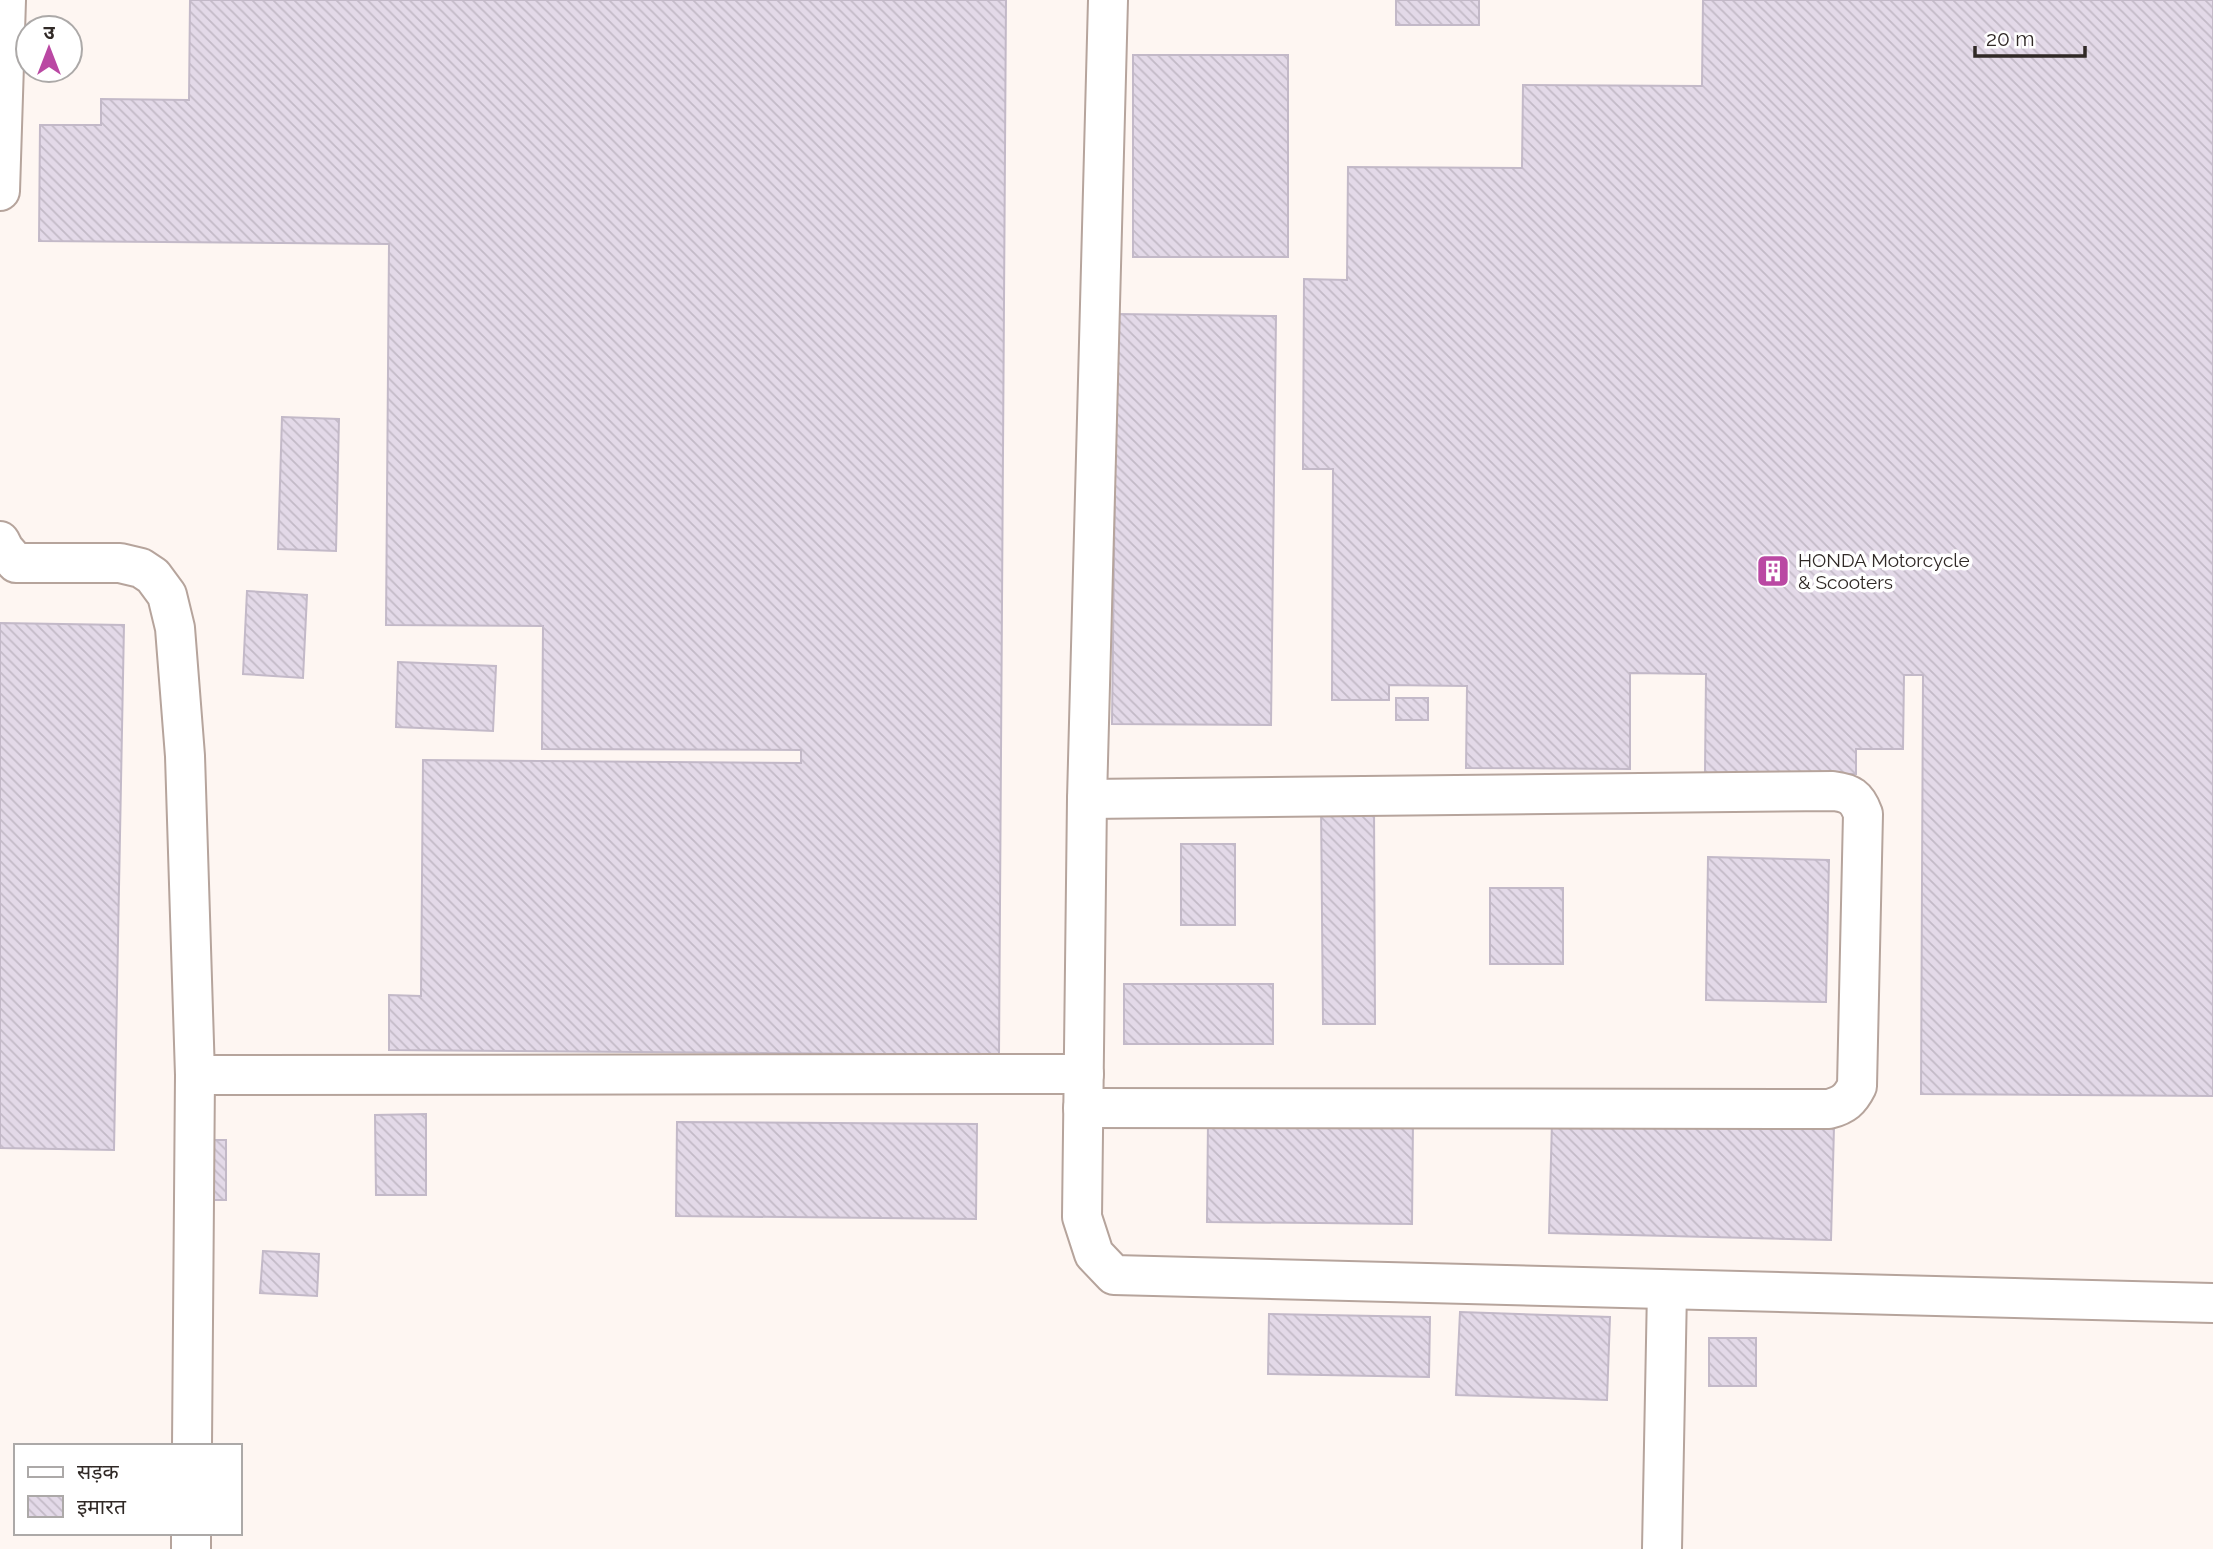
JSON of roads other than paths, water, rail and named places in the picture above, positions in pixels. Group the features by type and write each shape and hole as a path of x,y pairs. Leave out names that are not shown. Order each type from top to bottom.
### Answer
{"lane":[{"path":"0,191 6,0"},
{"path":"1108,0 1087,799 1083,1091 1082,1217 1094,1254 1114,1275 2213,1303"},
{"path":"0,541 16,563 120,563 141,568 153,576 167,595 174,628 185,756 194,1075 192,1444"},
{"path":"194,1075 1083,1091 1829,1109 1843,1105 1852,1098 1857,1086 1863,814 1859,801 1849,793 1833,791 1087,799"},
{"path":"1662,1549 1667,1290"}],"place":[{"name":"HONDA Motorcycle & Scooters","path":"1773,571"}]}
